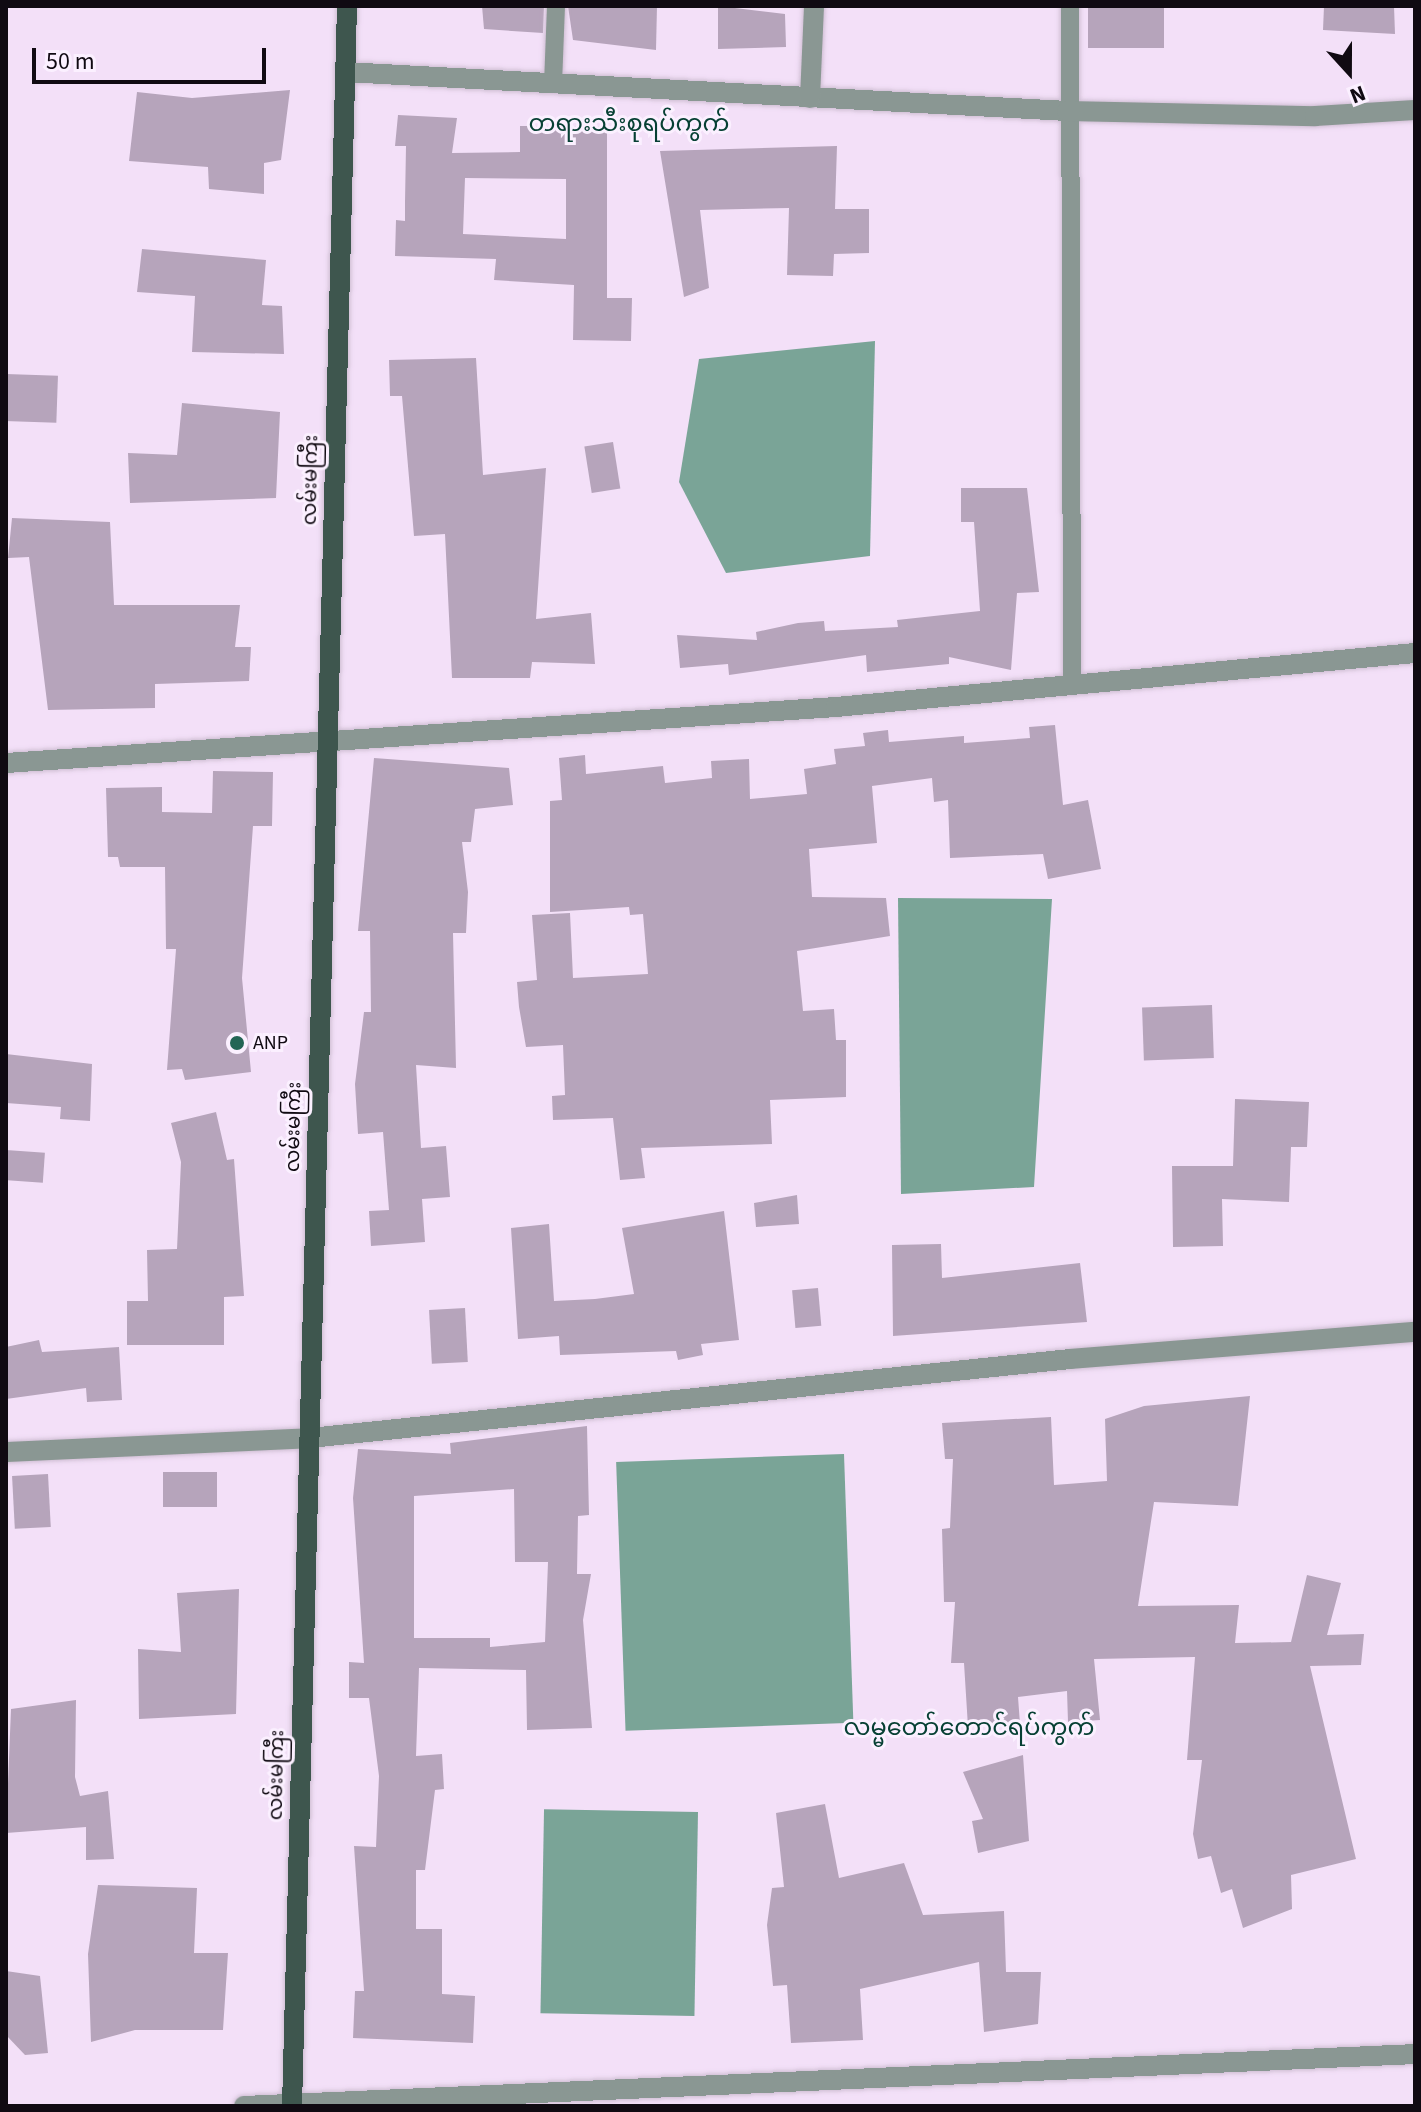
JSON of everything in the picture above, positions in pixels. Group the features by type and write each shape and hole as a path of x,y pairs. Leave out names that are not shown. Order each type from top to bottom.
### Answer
{"main road":[{"name":"လမ်းမကြီး","path":"292,2104 347,6"}],"street":[{"path":"810,98 814,6"},
{"path":"345,72 1067,111 1315,116 1415,110"},
{"path":"6,763 328,742 1072,684 1415,653"},
{"path":"6,1452 310,1438 1070,1359 1415,1332"},
{"path":"244,2106 1415,2054"}],"lane":[{"path":"553,84 556,6"},
{"path":"1070,6 1067,111 1072,684"}],"shaded area":[{"path":"875,341 870,556 726,573 679,482 699,359"},
{"path":"898,898 1052,899 1034,1187 901,1194"},
{"path":"844,1454 853,1723 626,1731 616,1462"},
{"path":"544,1809 698,1812 694,2016 540,2013"}],"building":[{"path":"482,6 544,6 543,33 484,29"},
{"path":"568,6 657,6 656,50 573,40"},
{"path":"718,6 785,14 786,47 718,49"},
{"path":"1088,6 1164,6 1164,48 1088,48"},
{"path":"1324,6 1394,6 1395,34 1323,30"},
{"path":"290,90 281,160 264,163 264,194 209,189 208,167 129,161 137,92 192,98"},
{"path":"398,115 457,118 452,153 520,152 520,126 607,126 607,298 632,298 631,341 573,340 574,285 494,280 496,259 395,256 396,220 405,221 406,146 395,146","holes":["465,178 566,179 566,239 463,234"]},
{"path":"837,146 835,209 869,209 869,253 834,254 833,276 787,275 789,208 700,210 709,288 684,297 660,151"},
{"path":"142,249 266,260 262,305 282,306 284,354 192,352 195,296 137,292"},
{"path":"476,358 483,475 546,468 536,619 591,613 595,664 532,662 530,678 452,678 445,534 414,536 402,396 390,396 389,360"},
{"path":"6,374 58,376 56,423 6,421"},
{"path":"182,403 280,412 276,498 130,503 128,453 177,455"},
{"path":"613,442 620,488 592,493 584,447"},
{"path":"961,488 1027,488 1039,592 1017,593 1011,670 949,657 949,664 867,672 866,655 729,675 728,664 680,668 677,635 757,640 756,632 798,623 824,621 825,631 898,627 897,620 980,611 974,522 961,522"},
{"path":"12,518 110,522 114,605 240,605 235,647 251,647 249,681 155,684 155,708 48,710 29,557 8,558"},
{"path":"1055,725 1063,805 1088,800 1101,869 1048,879 1043,854 950,858 948,800 934,802 932,778 872,786 877,843 809,849 812,897 886,898 890,936 797,951 803,1011 834,1009 836,1040 846,1040 846,1097 770,1100 772,1144 641,1148 645,1178 620,1180 613,1118 553,1120 552,1096 565,1095 563,1045 526,1047 519,1007 517,982 537,980 532,915 570,913 573,978 648,974 643,914 630,915 629,907 550,912 550,801 562,800 559,758 585,755 586,774 663,766 665,783 712,778 711,761 749,759 750,799 807,794 804,769 836,764 834,749 865,746 863,733 888,730 889,742 964,736 964,743 1030,738 1029,727"},
{"path":"374,758 509,768 513,805 475,809 471,842 462,842 468,892 466,933 453,933 456,1068 416,1065 421,1148 446,1146 450,1197 422,1199 425,1242 371,1246 369,1211 389,1210 383,1132 358,1134 355,1084 364,1012 371,1012 370,931 358,931"},
{"path":"213,771 273,772 272,826 253,826 242,978 251,1072 185,1080 182,1069 167,1070 176,949 166,949 165,867 120,867 118,857 108,857 106,788 162,787 162,812 212,813"},
{"path":"1212,1005 1214,1058 1144,1060 1142,1007"},
{"path":"6,1054 92,1064 90,1121 60,1119 61,1107 6,1103"},
{"path":"1235,1099 1309,1102 1307,1147 1291,1147 1289,1202 1222,1199 1223,1246 1173,1247 1172,1166 1233,1166"},
{"path":"216,1112 227,1160 234,1159 244,1296 224,1297 224,1345 127,1345 127,1301 148,1301 147,1250 177,1249 181,1162 171,1123"},
{"path":"6,1150 45,1153 43,1183 6,1180"},
{"path":"797,1195 799,1224 756,1227 754,1203"},
{"path":"724,1211 739,1340 701,1344 703,1355 678,1360 676,1351 560,1355 559,1336 518,1339 511,1228 549,1224 554,1301 595,1299 634,1294 622,1228"},
{"path":"941,1244 942,1278 1080,1263 1087,1322 893,1336 892,1245"},
{"path":"818,1288 821,1326 795,1328 792,1290"},
{"path":"465,1308 468,1362 432,1364 429,1310"},
{"path":"39,1340 42,1352 119,1347 122,1400 87,1402 86,1388 6,1399 6,1347"},
{"path":"1250,1396 1238,1506 1154,1502 1138,1606 1239,1605 1235,1643 1291,1642 1307,1575 1341,1583 1327,1635 1364,1634 1361,1665 1310,1666 1356,1859 1291,1875 1292,1909 1243,1928 1232,1889 1221,1893 1211,1856 1198,1859 1193,1834 1202,1760 1187,1760 1195,1657 1094,1659 1100,1720 1068,1722 1067,1691 1018,1697 1020,1724 968,1727 964,1663 951,1663 955,1602 944,1602 942,1529 950,1528 953,1459 945,1459 942,1423 1051,1417 1054,1485 1107,1481 1105,1419 1144,1406"},
{"path":"587,1426 589,1515 578,1516 577,1574 591,1574 583,1620 592,1728 527,1730 526,1670 419,1668 416,1756 442,1754 444,1789 435,1790 425,1870 416,1870 416,1929 442,1929 442,1994 475,1996 473,2043 353,2038 355,1991 364,1991 354,1846 376,1847 379,1776 369,1698 349,1698 349,1662 364,1663 353,1498 358,1449 451,1454 450,1443","holes":["514,1489 515,1562 548,1562 545,1642 490,1647 490,1638 414,1638 414,1496"]},
{"path":"163,1472 217,1472 217,1507 163,1507"},
{"path":"48,1474 51,1527 15,1529 12,1476"},
{"path":"239,1589 236,1714 139,1719 138,1649 181,1652 177,1593"},
{"path":"76,1700 75,1777 80,1796 108,1791 114,1859 86,1860 86,1827 6,1833 11,1709"},
{"path":"1023,1755 1029,1841 978,1853 972,1821 983,1819 963,1772"},
{"path":"825,1804 839,1878 904,1863 923,1915 1004,1911 1006,1972 1041,1972 1038,2024 984,2032 979,1962 860,1989 863,2040 791,2043 787,1985 773,1986 767,1925 772,1888 784,1887 776,1813"},
{"path":"98,1885 197,1888 194,1953 228,1953 223,2030 135,2030 91,2042 88,1954"},
{"path":"6,1971 40,1976 48,2053 25,2055 6,2035"}],"place":[{"name":"ANP","path":"237,1043"}],"district":[{"name":"တရားသီးစုရပ်ကွက်","path":"629,124"},
{"name":"လမ္မတော်တောင်ရပ်ကွက်","path":"969,1728"}]}
